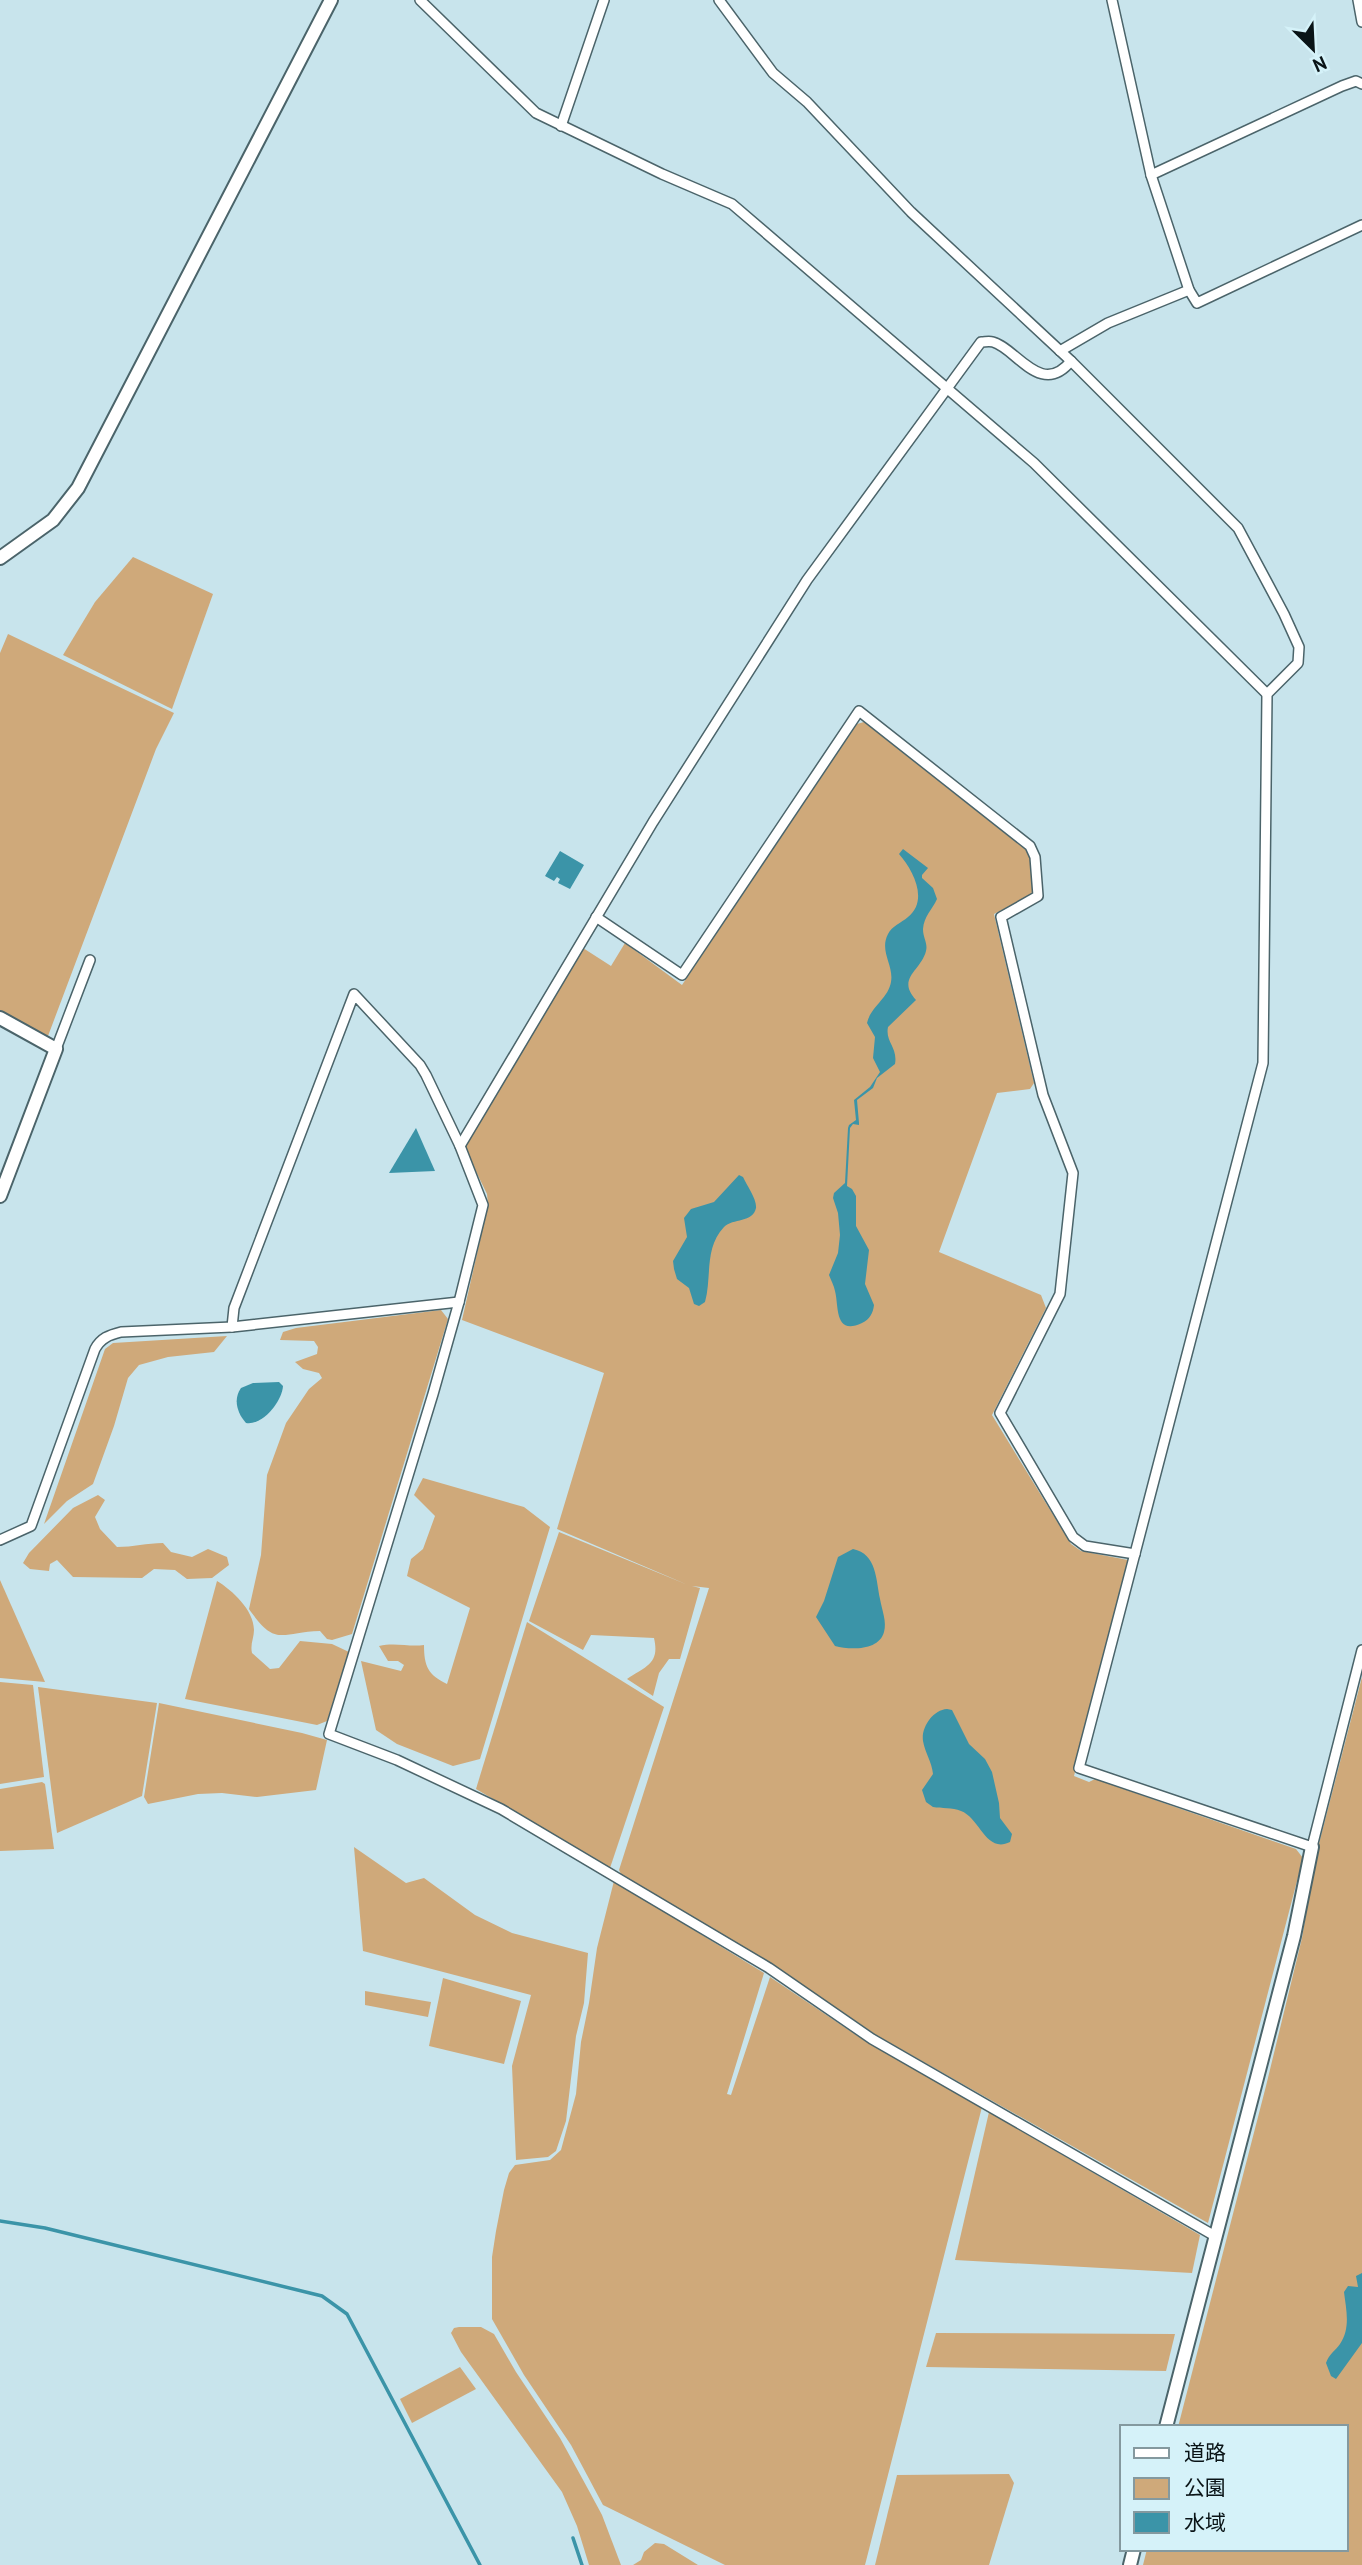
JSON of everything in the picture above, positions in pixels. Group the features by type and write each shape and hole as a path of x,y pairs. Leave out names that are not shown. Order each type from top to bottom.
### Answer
{"street":[{"path":"0,558 45,526 78,488 331,0"},
{"path":"420,0 536,113 662,174 732,204 1034,463 1267,694"},
{"path":"561,126 604,0"},
{"path":"719,0 773,74 807,102 911,212 1071,361 1238,528 1299,646 1298,663 1267,694 1263,1063 1079,1768 1312,1847"},
{"path":"1112,0 1151,175 1189,290 1197,303 1362,225"},
{"path":"1358,0 1362,22"},
{"path":"1151,175 1342,86 1356,82 1362,84"},
{"path":"1060,351 1108,323 1189,290"},
{"path":"460,1146 653,822 807,580 981,342 995,342 1026,368 1048,374 1063,371 1071,361"},
{"path":"596,917 682,975 859,711 1030,846 1035,857 1038,896 1001,917 1043,1095 1073,1173 1060,1294 1000,1413 1073,1537 1085,1546 1135,1554"},
{"path":"0,1196 90,960"},
{"path":"232,1326 234,1308 354,994 420,1065 460,1146 483,1205 459,1302 329,1734 397,1760 501,1809 769,1968 872,2039 1215,2236"},
{"path":"0,1018 56,1049"},
{"path":"0,1540 31,1526 99,1341 121,1332 232,1326 459,1302"},
{"path":"1167,2425 1294,1936 1312,1847 1362,1650"}],"green space":[{"path":"133,557 213,594 172,709 63,655 95,602"},
{"path":"8,634 174,713 156,749 48,1036 0,1010 0,653"},
{"path":"864,722 1026,850 1030,859 1033,891 1029,896 994,914 1034,1083 1030,1089 997,1093 939,1252 1041,1295 1046,1308 992,1415 1071,1544 1081,1551 1128,1560 1074,1776 1089,1782 1095,1779 1296,1849 1303,1858 1208,2223 876,2035 772,1964 621,1874 619,1870 709,1588 692,1586 700,1588 680,1659 669,1659 659,1673 653,1696 627,1679 653,1659 654,1638 591,1635 583,1650 529,1621 559,1532 688,1585 557,1529 604,1373 462,1320 488,1205 487,1194 464,1147 583,948 611,966 625,943 682,985 857,724"},
{"path":"441,1310 448,1319 352,1634 332,1640 327,1639 320,1631 288,1635 273,1633 258,1621 249,1609 261,1555 267,1475 286,1423 309,1389 322,1378 319,1373 303,1369 295,1362 317,1354 318,1347 314,1341 280,1340 283,1332 296,1328"},
{"path":"227,1336 214,1352 168,1357 139,1365 128,1378 93,1484 67,1501 44,1524 105,1349 113,1343"},
{"path":"423,1478 524,1507 550,1527 480,1759 453,1766 397,1744 376,1730 361,1661 401,1671 404,1665 398,1661 388,1661 379,1646 424,1645 428,1669 447,1684 470,1608 407,1576 411,1559 423,1549 435,1516 414,1495"},
{"path":"98,1495 105,1500 95,1517 100,1529 117,1547 163,1543 171,1552 192,1557 208,1549 227,1557 229,1565 212,1578 187,1579 175,1570 154,1569 142,1578 73,1577 57,1560 50,1564 49,1571 30,1569 23,1563 29,1553 73,1508"},
{"path":"0,1580 45,1682 0,1678"},
{"path":"217,1581 246,1608 254,1630 252,1653 270,1669 279,1668 300,1641 332,1644 349,1652 327,1721 317,1725 185,1699"},
{"path":"527,1622 664,1707 610,1868 476,1789"},
{"path":"1362,1677 1362,2565 1143,2565 1146,2551 1348,2551 1348,2425 1179,2425 1302,1938 1315,1859"},
{"path":"0,1682 33,1685 44,1777 0,1784"},
{"path":"38,1687 157,1703 142,1796 57,1833"},
{"path":"159,1703 327,1740 316,1790 257,1797 222,1793 198,1794 148,1804 144,1797"},
{"path":"42,1782 45,1784 54,1849 0,1851 0,1789"},
{"path":"354,1847 406,1883 424,1878 475,1915 512,1933 588,1953 584,2003 576,2036 566,2121 556,2151 548,2157 516,2160 512,2066 531,1995 363,1951"},
{"path":"614,1881 764,1973 727,2094 731,2095 770,1977 868,2043 982,2107 865,2565 725,2565 603,2505 571,2445 524,2375 492,2319 492,2257 504,2190 509,2173 515,2165 550,2160 561,2150 576,2094 581,2042 597,1948"},
{"path":"443,1978 521,2001 504,2064 429,2046"},
{"path":"365,1991 431,2002 428,2017 365,2005"},
{"path":"989,2112 1200,2235 1192,2273 955,2260"},
{"path":"481,2327 494,2334 560,2438 602,2515 621,2565 589,2565 577,2526 562,2492 461,2352 451,2333 454,2328"},
{"path":"936,2333 1175,2334 1166,2371 926,2367"},
{"path":"460,2367 476,2389 412,2423 400,2399"},
{"path":"1009,2474 1014,2483 989,2565 875,2565 897,2475"},
{"path":"655,2543 664,2544 698,2565 633,2565 641,2560 644,2552"}],"water":[{"path":"903,849 928,868 922,878 933,888 937,899 924,924 926,951 909,980 910,992 916,1000 888,1027 895,1064 877,1078 873,1088 857,1100 859,1125 853,1124 850,1128 847,1186 856,1196 856,1226 869,1250 865,1284 874,1305 871,1316 865,1321 847,1326 842,1323 835,1289 829,1275 838,1253 840,1235 838,1213 833,1198 834,1193 845,1183 848,1128 856,1120 854,1100 870,1087 880,1072 873,1058 875,1037 867,1023 887,993 891,982 886,940 890,931 914,910 917,902 914,876 899,854"},
{"path":"560,851 584,865 570,889 558,883 560,879 557,877 554,881 545,876"},
{"path":"416,1128 435,1171 389,1173"},
{"path":"739,1175 743,1177 751,1192 756,1208 751,1216 728,1224 718,1235 711,1253 705,1302 699,1306 694,1304 689,1288 677,1279 674,1269 673,1261 687,1237 684,1218 691,1209 714,1202"},
{"path":"279,1382 283,1386 282,1392 275,1406 258,1421 246,1423 237,1406 241,1388 253,1383"},
{"path":"853,1549 867,1556 874,1569 885,1624 881,1638 863,1648 835,1646 816,1617 838,1557"},
{"path":"952,1710 969,1744 985,1759 992,1772 1000,1818 1012,1834 1010,1842 995,1843 968,1815 954,1809 933,1807 926,1802 922,1790 933,1774 923,1741 924,1730 937,1712"},
{"path":"1362,2273 1362,2343 1336,2379 1331,2376 1326,2363 1346,2332 1344,2292 1348,2286 1358,2287 1356,2276"}],"waterway":[{"path":"0,2221 45,2228 322,2296 347,2314 480,2565"},
{"path":"573,2538 582,2565"}]}
